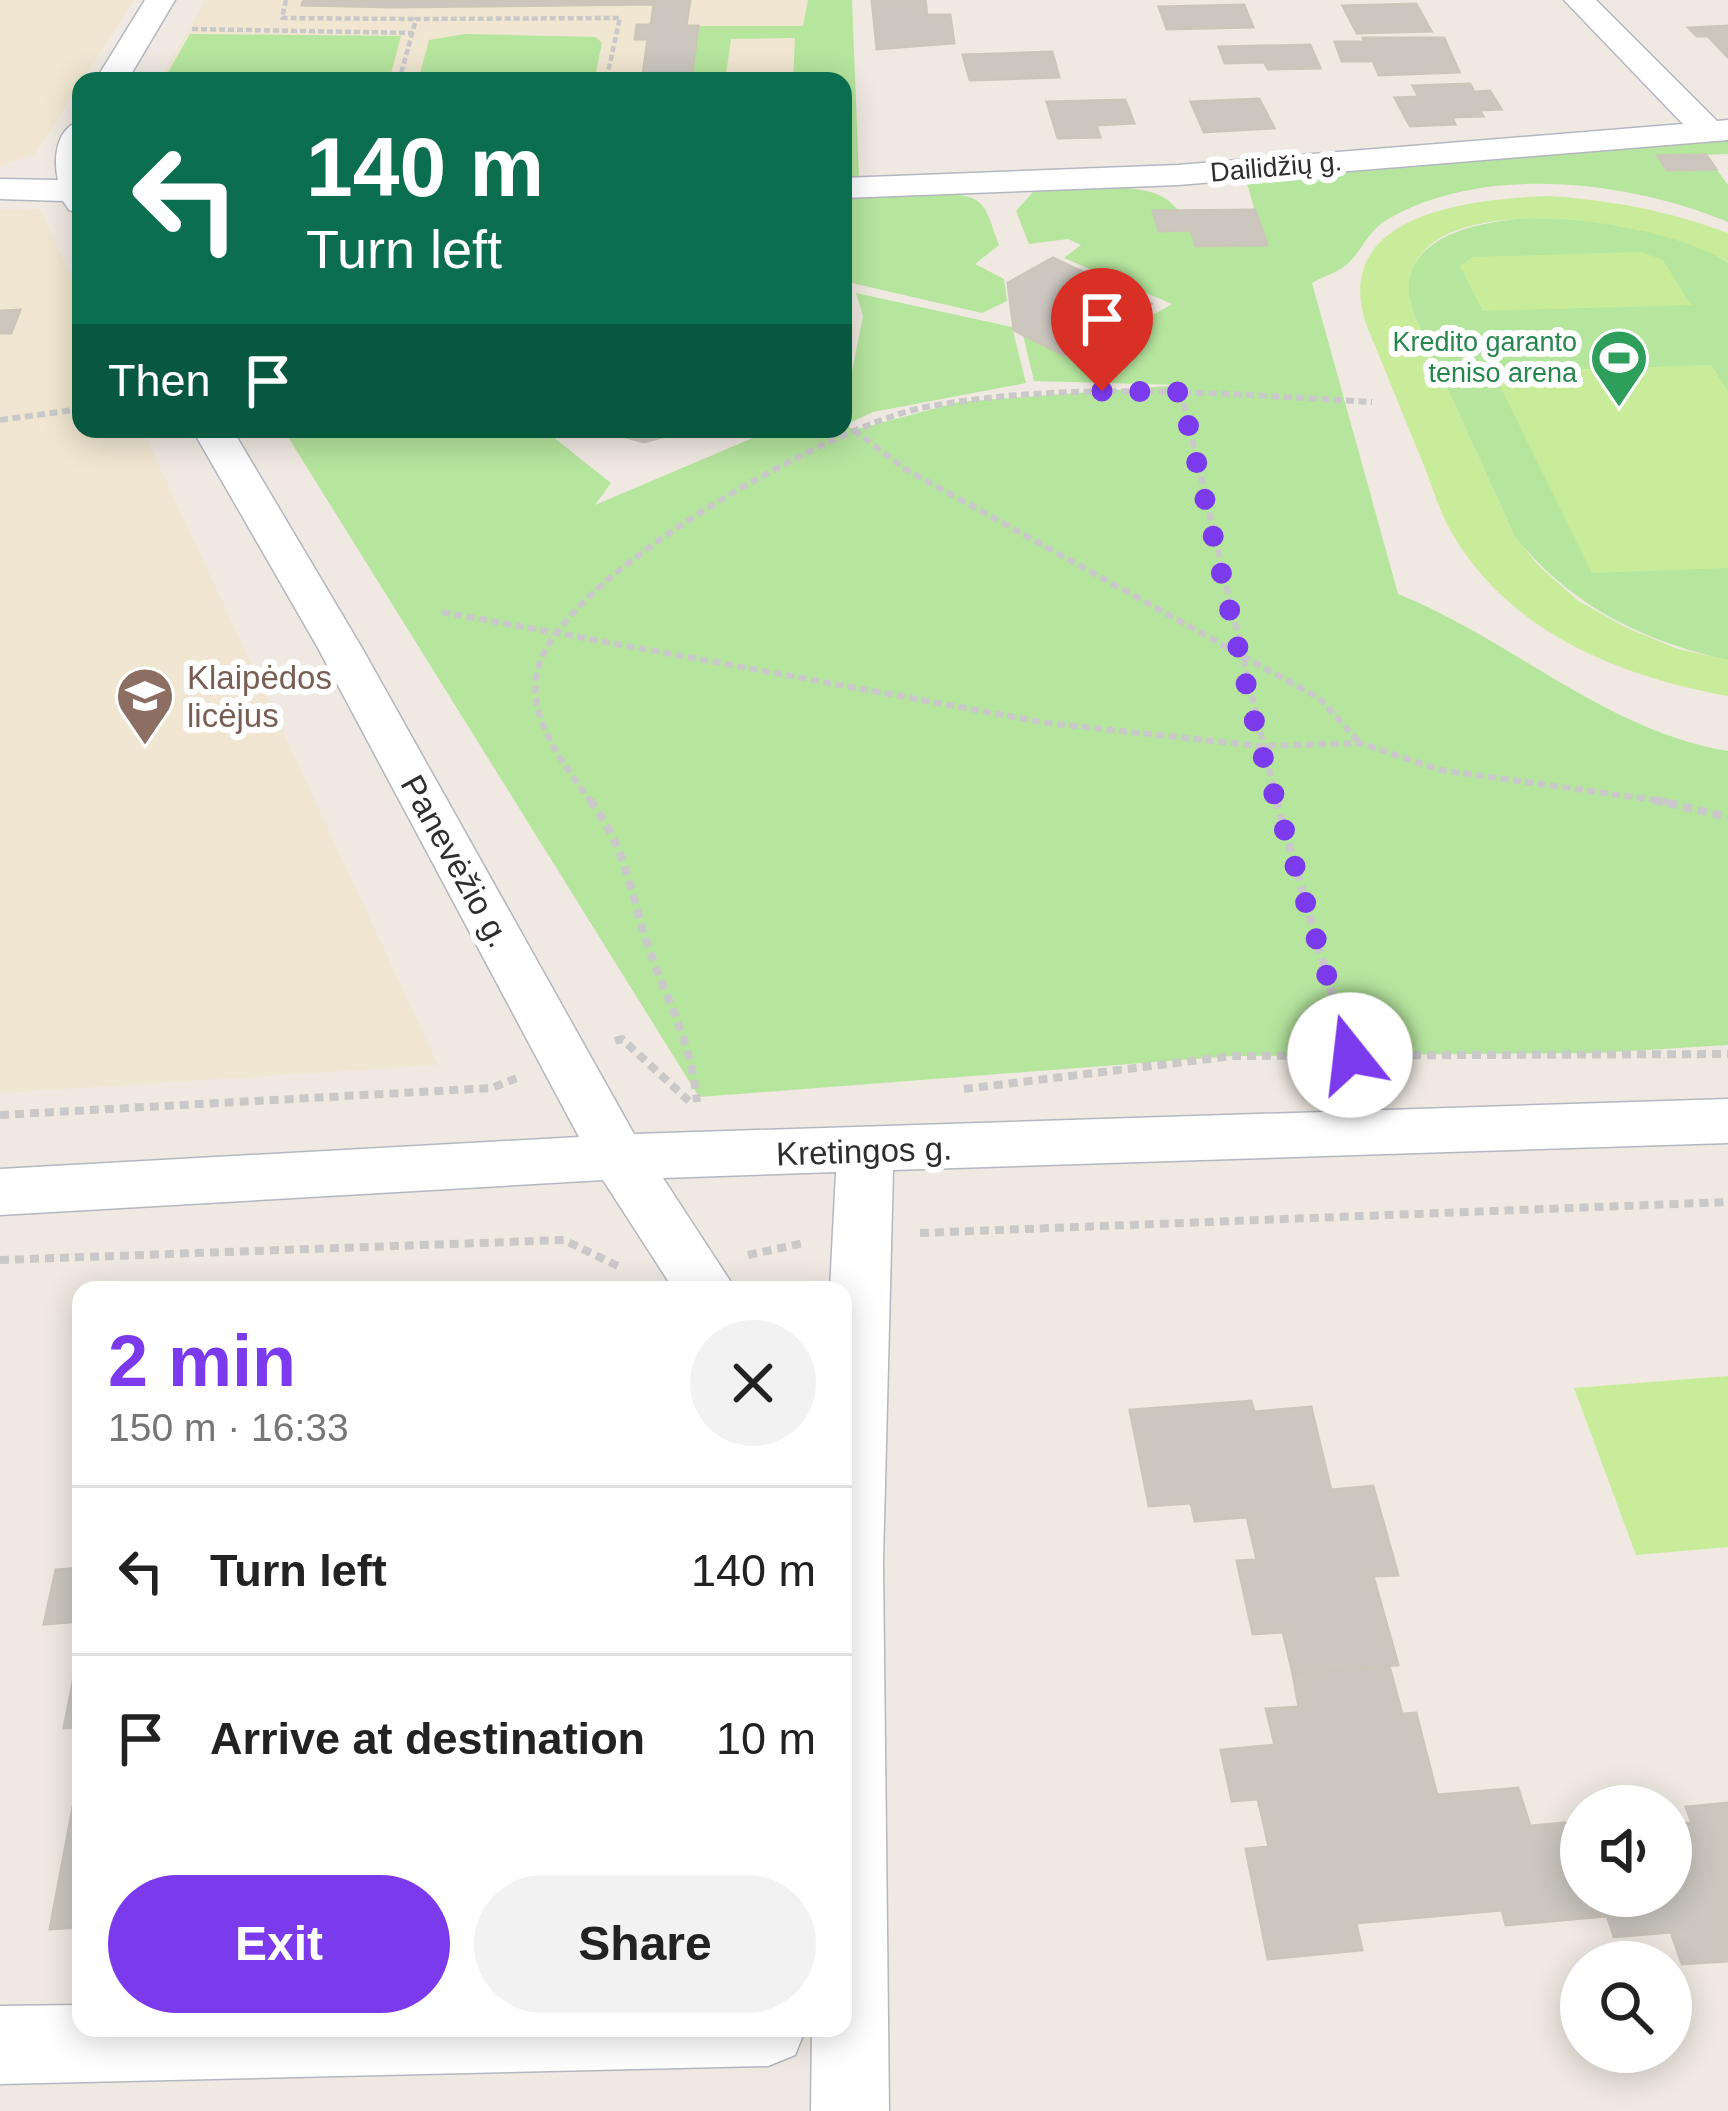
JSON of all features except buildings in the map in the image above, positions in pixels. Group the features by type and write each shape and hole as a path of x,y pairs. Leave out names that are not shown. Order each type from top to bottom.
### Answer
{"street":[{"path":"116,72 160,0"},
{"name":"Dailidžių g.","path":"1579,0 1718,131"},
{"name":"Dailidžių g.","path":"852,188 1178,175 1718,131"},
{"path":"0,189 72,194"},
{"name":"Panevėžio g.","path":"217,438 340,648 618,1157 679,1280"},
{"name":"Kretingos g.","path":"0,1192 618,1157 1728,1121"},
{"path":"852,1435 865,1151"},
{"path":"0,2045 361,2037"},
{"path":"847,2037 850,2111"}],"path":[{"path":"286,0 282,18 620,18 608,72"},
{"path":"401,72 416,19"},
{"path":"143,28 412,33"},
{"path":"1181,392 1260,746 1350,1055"},
{"path":"854,430 898,413 1038,394 1181,392 1372,402"},
{"path":"0,420 72,410"},
{"path":"854,430 904,469 1319,698 1360,743"},
{"path":"0,1115 492,1088 622,1039 698,1110 691,1050 646,938 638,894 619,844 573,777 544,723 534,682 556,632 587,600 704,512 834,438"},
{"path":"442,612 1047,723 1260,746 1360,743 1440,770 1695,806 1728,818"},
{"path":"953,1091 1233,1056 1728,1054"},
{"path":"0,1260 564,1240 679,1280 778,1246 862,1235 1728,1202"}],"shaded area":[{"path":"0,0 134,0 88,72 72,72 72,96 35,154 0,166"},
{"path":"205,0 852,0 848,72 164,72"},
{"name":"Klaipėdos licėjus","path":"40,209 72,278 72,438 146,438 438,1065 0,1093 0,210"}],"green space":[{"path":"808,0 852,0 859,178 852,178 852,72 793,72 795,38 731,39 726,72 692,72 698,26 803,26"},
{"path":"190,34 401,36 391,72 168,72"},
{"path":"465,34 596,37 602,43 596,72 420,72 429,40"},
{"path":"1728,140 1728,154 1658,157 1667,170 1716,169 1728,185 1728,222 1647,196 1603,188 1557,184 1468,190 1426,201 1388,219 1345,266 1312,283 1398,594 1641,724 1728,751 1728,1045 1597,1053 1233,1056 699,1097 289,438 554,438 611,483 595,505 753,438 852,438 852,429 959,402 1182,385 1034,381 1023,335 1074,360 1172,304 1064,258 1081,245 1068,239 1029,244 1016,211 1033,192 1082,187 1139,190 1171,203 1197,246 1265,245 1247,184"},
{"path":"944,194 977,201 987,212 999,245 975,264 1004,279 1007,301 982,313 852,283 852,196"},
{"path":"1548,196 1640,208 1728,233 1728,263 1655,234 1604,224 1499,221 1455,231 1423,252 1409,285 1413,313 1515,537 1538,565 1577,600 1625,627 1678,649 1728,660 1728,696 1648,676 1572,645 1537,624 1477,570 1441,511 1366,324 1360,287 1368,258 1387,236 1447,209"},
{"path":"1549,216 1665,234 1728,263 1728,660 1666,642 1611,617 1560,583 1515,537 1413,313 1408,284 1415,264 1428,249 1445,237 1487,223"},
{"name":"Kredito garanto teniso arena","path":"1641,252 1663,260 1691,305 1483,311 1460,266 1473,257"},
{"path":"856,293 1012,327 1026,383 873,412 852,422 852,371 863,316"},
{"path":"1711,365 1728,391 1728,568 1592,573 1493,372"},
{"path":"1728,1376 1728,1547 1636,1555 1574,1388"}],"place":[{"name":"Kredito garanto teniso arena","path":"1619,409"},
{"name":"Klaipėdos licėjus","path":"145,747"}],"route":[{"path":"1102,391 1181,392 1260,746 1350,1055"}]}
